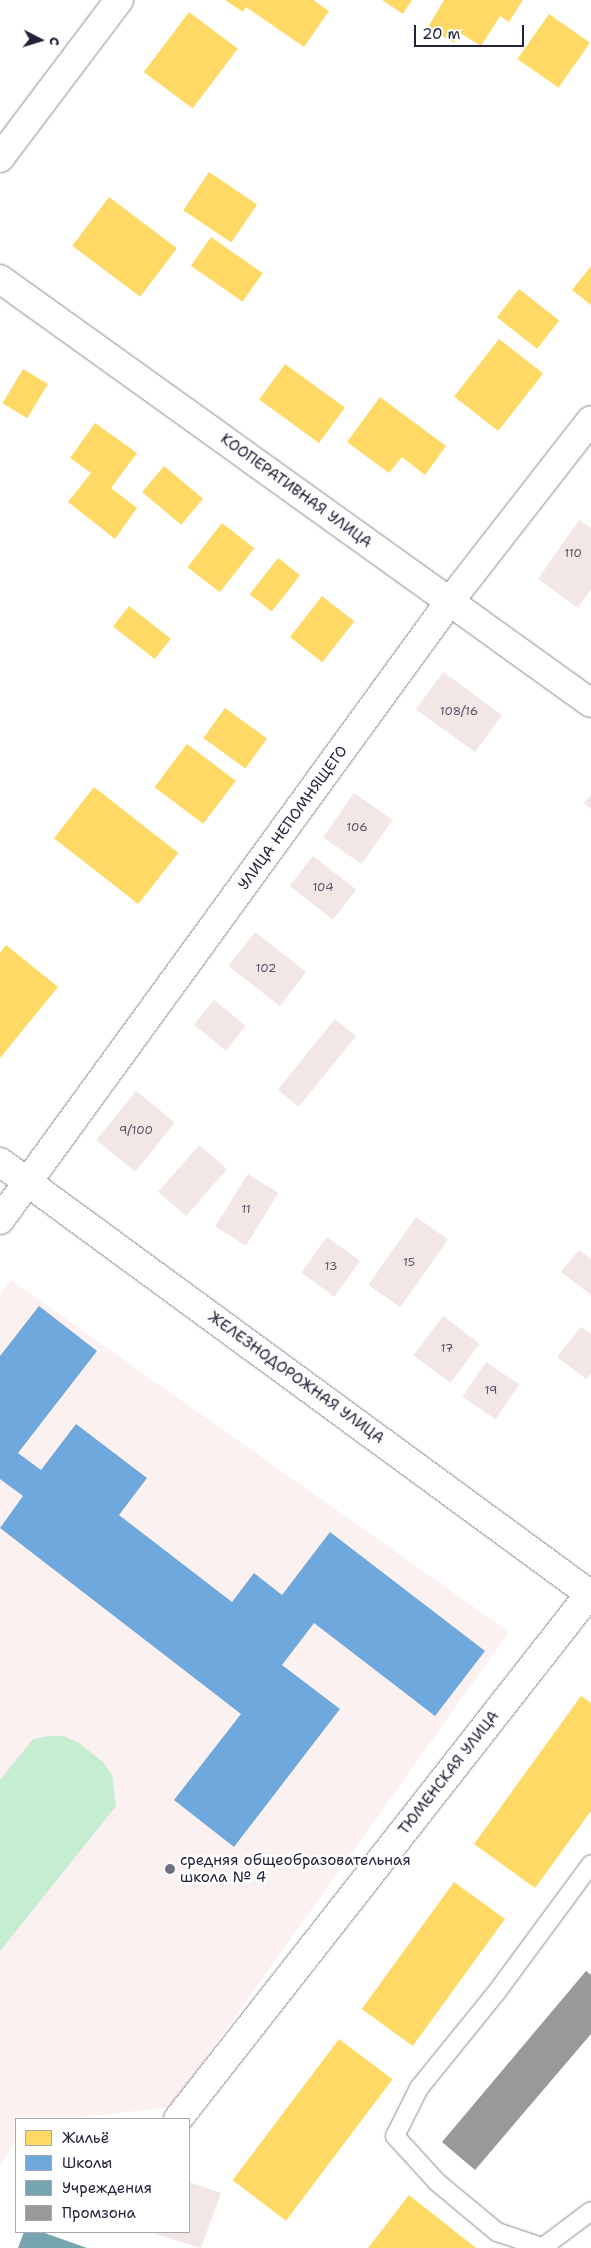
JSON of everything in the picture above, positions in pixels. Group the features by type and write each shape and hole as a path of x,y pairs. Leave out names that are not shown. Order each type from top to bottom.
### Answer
{"street":[{"path":"0,158 119,0"},
{"name":"КООПЕРАТИВНАЯ УЛИЦА","path":"0,279 591,703"},
{"name":"УЛИЦА НЕПОМНЯЩЕГО","path":"0,1220 30,1184 450,601 591,420"},
{"name":"ЖЕЛЕЗНОДОРОЖНАЯ УЛИЦА","path":"0,1162 591,1593"},
{"name":"ТЮМЕНСКАЯ УЛИЦА","path":"179,2118 591,1593"}],"lane":[{"path":"591,1864 496,1992 419,2088 395,2136 437,2182 497,2232 542,2247 591,2211"}],"shaded area":[{"name":"средняя общеобразовательная школа № 4","path":"11,1280 509,1632 171,2107 75,2118 15,2118 15,2142 0,2164 0,1294"}],"green space":[{"path":"48,1736 64,1736 79,1743 103,1762 112,1775 116,1806 0,1951 0,1780 33,1739"}],"building: Жильё":[{"path":"225,0 313,0 329,11 304,47 246,7 243,12"},
{"path":"382,0 412,0 403,14"},
{"path":"444,0 523,0 509,22 500,16 481,46 460,33 454,43 428,27"},
{"path":"189,12 238,49 193,109 144,72"},
{"path":"549,14 590,43 558,88 517,59"},
{"path":"209,172 257,204 231,243 183,210"},
{"path":"109,197 177,248 140,297 72,246"},
{"path":"211,237 263,273 243,302 191,266"},
{"path":"591,266 591,305 572,290"},
{"path":"519,289 559,320 537,349 497,317"},
{"path":"499,339 543,373 498,431 454,397"},
{"path":"285,364 345,407 319,443 259,400"},
{"path":"23,369 48,384 27,418 2,403"},
{"path":"380,397 446,446 425,475 402,457 389,473 347,442"},
{"path":"95,423 137,453 111,488 137,508 115,539 68,502 91,473 70,458"},
{"path":"164,466 203,499 181,525 142,492"},
{"path":"222,523 254,548 220,592 188,567"},
{"path":"278,558 300,575 272,611 250,594"},
{"path":"322,596 354,621 322,662 290,637"},
{"path":"129,606 171,639 155,659 113,626"},
{"path":"225,708 267,739 245,768 203,738"},
{"path":"187,744 236,781 203,824 155,787"},
{"path":"94,787 178,853 138,904 54,838"},
{"path":"6,945 58,987 0,1058 0,953"},
{"path":"581,1696 591,1703 591,1811 535,1888 474,1844"},
{"path":"454,1882 505,1919 413,2046 362,2009"},
{"path":"339,2039 393,2079 286,2221 232,2180"},
{"path":"409,2195 476,2248 368,2248"}],"building: Школы":[{"path":"39,1306 97,1351 18,1453 41,1470 76,1424 147,1478 119,1515 232,1602 254,1573 282,1595 330,1532 485,1651 435,1716 314,1623 282,1665 340,1709 234,1847 174,1800 241,1714 0,1528 23,1496 0,1479 0,1356"}],"building: Учреждения":[{"path":"24,2233 45,2233 87,2248 18,2248"}],"building: Промзона":[{"path":"586,1971 591,1975 591,2034 475,2170 442,2142"}],"building: Прочее":[{"path":"579,520 591,528 591,589 578,608 538,579"},
{"path":"443,672 502,715 475,752 416,709"},
{"path":"354,793 393,820 362,864 323,837"},
{"path":"591,795 591,809 584,803"},
{"path":"313,856 356,890 333,920 290,886"},
{"path":"255,932 306,972 280,1006 229,966"},
{"path":"214,1000 246,1026 226,1051 194,1025"},
{"path":"335,1019 356,1036 299,1107 278,1090"},
{"path":"136,1091 175,1122 135,1171 96,1140"},
{"path":"199,1145 227,1169 186,1216 158,1192"},
{"path":"248,1174 279,1193 246,1246 215,1227"},
{"path":"416,1217 448,1239 400,1307 368,1285"},
{"path":"327,1237 360,1261 334,1297 301,1273"},
{"path":"579,1250 591,1259 591,1295 561,1272"},
{"path":"443,1316 480,1344 450,1383 414,1355"},
{"path":"581,1327 591,1334 591,1373 586,1379 557,1357"},
{"path":"486,1362 519,1384 496,1419 463,1397"},
{"path":"190,2182 221,2193 201,2248 152,2233 190,2233"}],"place":[{"name":"средняя общеобразовательная школа № 4","path":"170,1869"}]}
